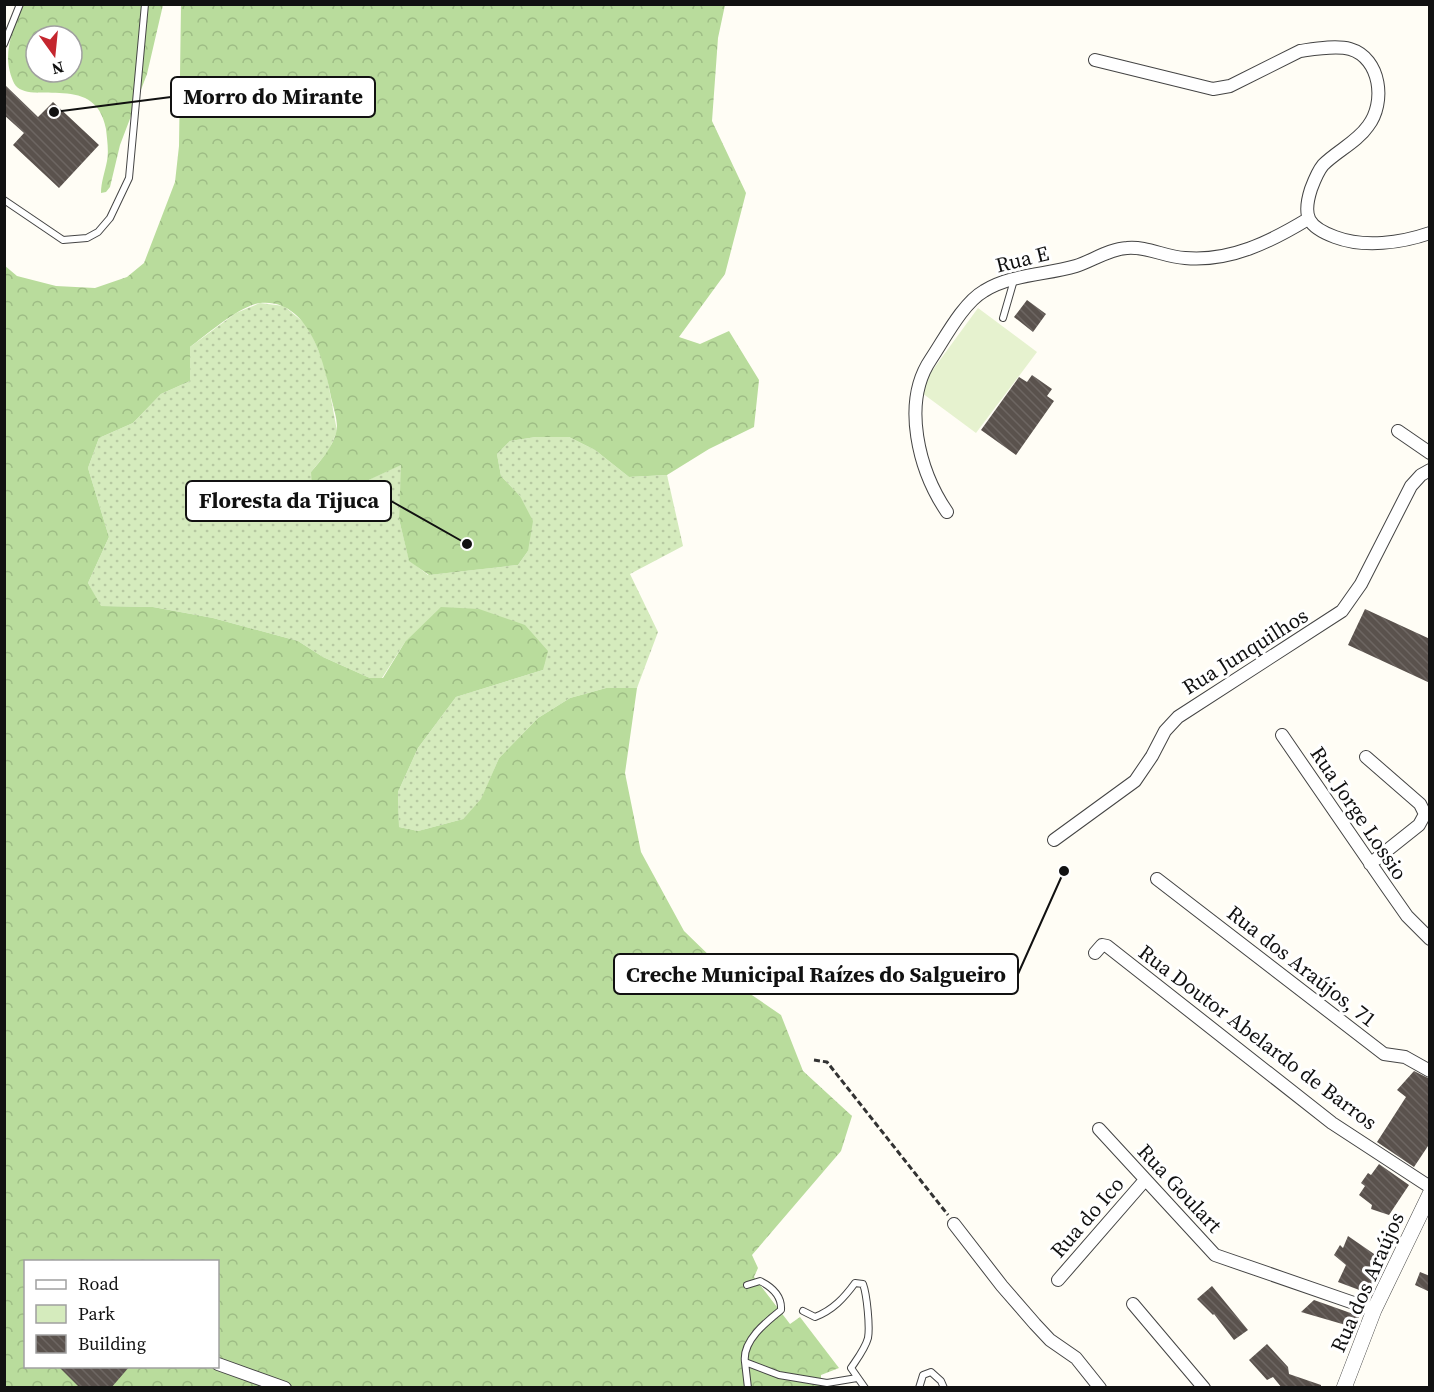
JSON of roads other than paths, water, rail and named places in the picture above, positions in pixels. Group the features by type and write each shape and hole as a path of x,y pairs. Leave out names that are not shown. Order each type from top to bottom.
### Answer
{"street":[{"path":"1095,60 1213,89 1230,86 1300,51 1349,49 1362,56 1373,68 1378,86 1377,106 1368,126 1322,166 1308,199 1306,211 1308,219 1313,226 1323,232 1362,243 1405,240 1430,233"},
{"name":"Rua E","path":"947,512 923,465 916,414 918,383 926,367 970,302 982,291 1014,280 1074,266 1126,248 1142,248 1183,258 1213,258 1233,254 1270,241 1308,219"},
{"path":"1398,431 1430,453"},
{"name":"Rua Junquilhos","path":"1054,840 1135,781 1165,731 1178,717 1342,611 1362,584 1411,486 1421,475 1430,470"},
{"name":"Rua Jorge Lossio","path":"1282,735 1370,864 1407,915 1430,939"},
{"path":"1366,757 1420,804 1425,814 1419,825 1370,864"},
{"name":"Rua dos Araújos, 71","path":"1157,879 1384,1054 1405,1057 1430,1071"},
{"name":"Rua Doutor Abelardo de Barros","path":"1095,953 1102,945 1107,946 1332,1123 1430,1187"},
{"name":"Rua Goulart","path":"1099,1129 1215,1255 1374,1311"},
{"name":"Rua do Ico","path":"1058,1280 1145,1180"},
{"name":"Rua dos Araújos","path":"1344,1388 1374,1311 1430,1194"},
{"path":"954,1224 1028,1316 1050,1340 1076,1358 1100,1388"},
{"path":"1133,1304 1204,1388"},
{"path":"219,1364 285,1388"}],"lane":[{"path":"4,44 20,4"},
{"path":"4,200 63,240 87,238 98,232 110,218 129,178 144,4"},
{"path":"1003,318 1014,280"},
{"path":"747,1285 760,1281 776,1292 781,1303 781,1310 769,1319 751,1340 744,1353 748,1388"},
{"path":"803,1311 815,1317 828,1312 855,1283 862,1284 865,1292 868,1337 851,1368 865,1388"},
{"path":"745,1362 779,1374 827,1383 856,1378"},
{"path":"919,1388 923,1375 931,1372 941,1381 944,1388"}],"place":[{"name":"Morro do Mirante","path":"54,112"},
{"name":"Floresta da Tijuca","path":"467,544"},
{"name":"Creche Municipal Raízes do Salgueiro","path":"1064,871"}]}
